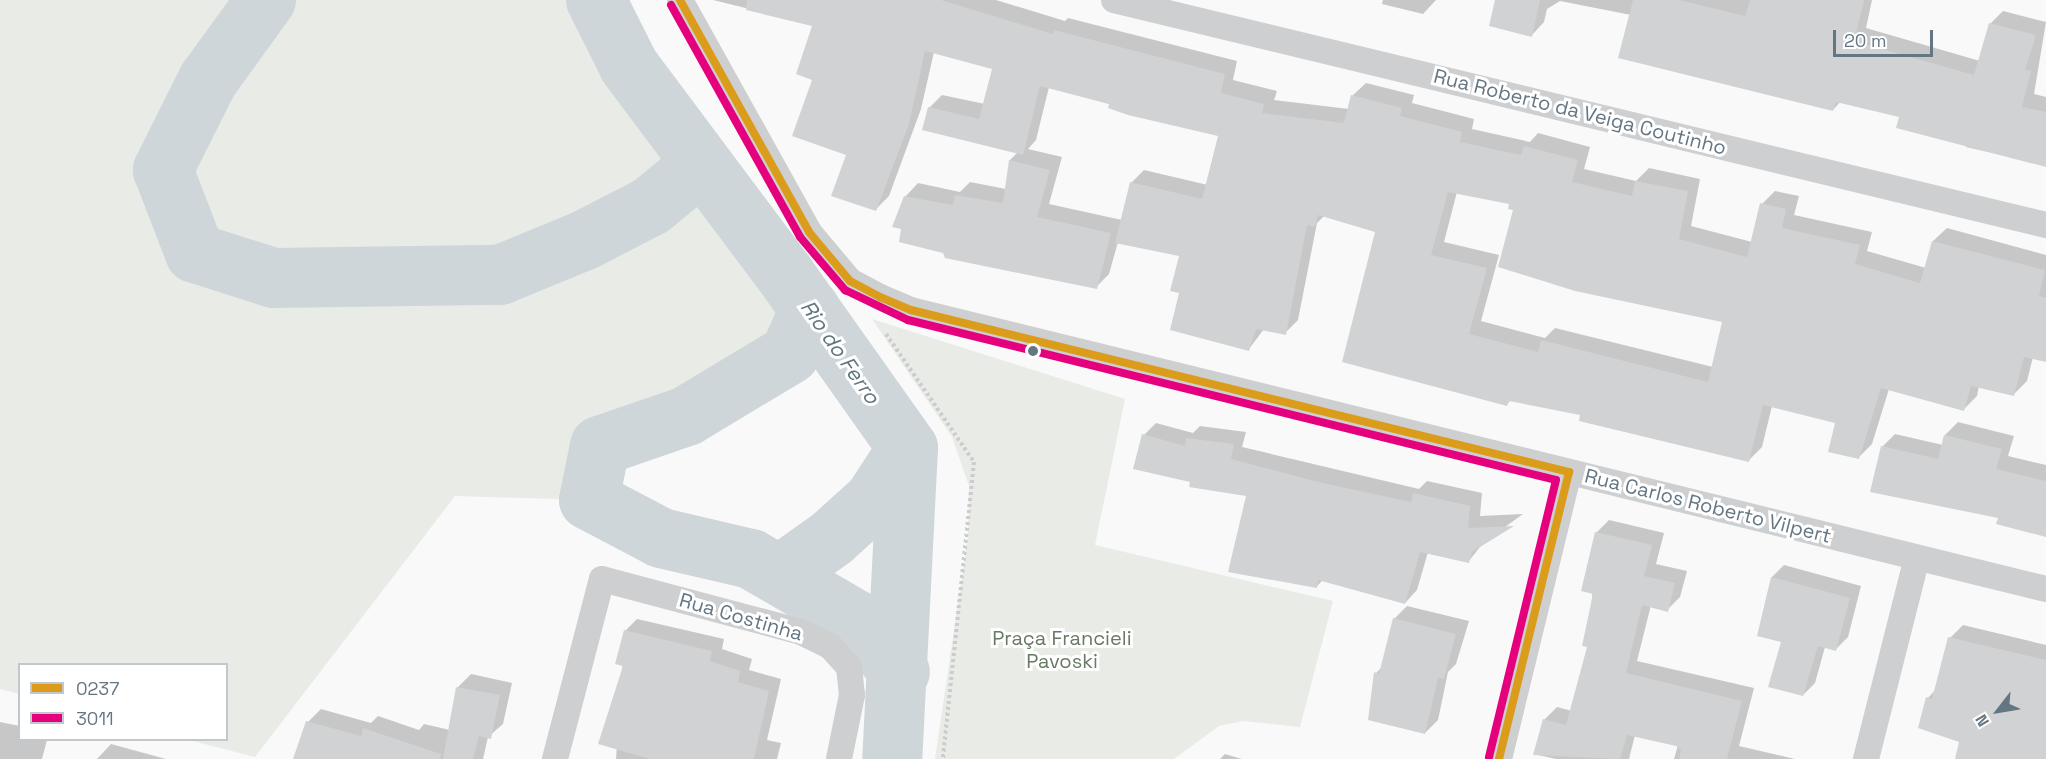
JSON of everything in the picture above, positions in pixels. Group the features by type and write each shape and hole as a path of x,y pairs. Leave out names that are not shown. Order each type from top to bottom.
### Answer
{"street":[{"name":"Rua Carlos Roberto Vilpert","path":"680,0 809,232 850,281 911,310 2046,590"},
{"name":"Rua Roberto da Veiga Coutinho","path":"1114,0 2046,225"},
{"path":"1499,759 1569,472"},
{"path":"1866,759 1917,558"},
{"name":"Rua Costinha","path":"555,759 602,579 801,632 830,646 849,668 852,695 839,759"}],"path":[{"path":"883,329 974,462 943,759"}],"green space":[{"path":"0,0 596,0 629,66 784,273 790,354 687,416 600,446 589,500 455,496 255,757 193,741 228,741 228,663 18,663 18,694 0,689"},
{"name":"Praça Francieli Pavoski","path":"872,319 1125,399 1095,545 1333,601 1300,727 1243,721 1219,726 1174,759 935,759 968,536 969,486 952,437"}],"building":[{"path":"747,0 941,0 1053,34 1054,30 1225,74 1221,93 1264,104 1262,113 1344,123 1351,95 1402,108 1400,116 1462,132 1460,142 1521,155 1524,146 1578,160 1572,182 1632,196 1635,181 1688,191 1679,239 1747,257 1760,203 1786,209 1782,228 1860,245 1855,264 1920,283 1932,241 2045,270 2039,296 2046,298 2046,362 2024,357 2014,396 1971,386 1964,411 1881,388 1859,459 1828,452 1835,423 1763,405 1749,462 1579,421 1580,415 1509,401 1507,406 1342,362 1375,232 1318,215 1315,227 1307,225 1286,335 1256,329 1249,351 1170,330 1179,293 1170,291 1179,256 1115,243 1130,182 1202,199 1218,136 1128,115 1108,108 1109,104 1040,86 1023,155 922,130 928,107 979,119 992,69 925,51 909,124 876,211 831,196 846,155 792,136 812,80 796,74 812,26 746,10","holes":["1448,192 1509,204 1508,209 1513,210 1498,267 1575,291 1722,322 1708,382 1541,340 1538,352 1469,334 1487,268 1431,255"]},
{"path":"1495,0 1540,0 1532,37 1489,26"},
{"path":"1633,0 1679,0 1745,16 1750,0 1864,0 1854,41 1974,75 1989,23 2036,35 2025,70 2031,71 2022,107 2046,112 2046,167 1896,128 1899,117 1836,102 1833,111 1618,58"},
{"path":"1009,160 1050,170 1037,217 1111,233 1097,289 945,258 943,253 899,242 901,229 892,227 904,196 953,205 955,195 1003,203"},
{"path":"1142,434 1185,446 1186,438 1234,444 1231,459 1314,481 1411,502 1413,493 1470,506 1468,528 1514,526 1472,552 1469,563 1420,552 1405,604 1318,580 1317,588 1228,572 1246,496 1189,487 1190,482 1133,469"},
{"path":"1944,435 2002,449 1996,469 2046,481 2046,537 1996,524 1998,518 1870,492 1881,446 1938,459"},
{"path":"1595,532 1652,545 1644,576 1675,583 1668,612 1642,605 1626,673 1742,701 1727,759 1679,759 1681,750 1676,746 1627,735 1620,759 1533,755 1543,719 1566,725 1587,647 1582,646 1593,594 1581,591"},
{"path":"1771,577 1850,598 1836,651 1818,646 1803,696 1768,687 1781,642 1757,636"},
{"path":"1393,618 1456,634 1444,679 1438,678 1425,734 1368,720 1374,672 1379,674"},
{"path":"624,630 712,651 710,661 740,671 738,682 769,691 754,759 650,759 598,744 623,666 615,664"},
{"path":"1948,637 2046,660 2046,759 1955,759 1959,742 1918,728 1926,697 1932,699"},
{"path":"456,687 500,695 491,739 479,736 473,759 443,759"},
{"path":"306,721 361,736 363,728 441,754 440,759 293,759"}],"waterway":[{"path":"266,0 208,80 163,170 195,253 274,278 500,275 585,240 651,206 702,164"},
{"name":"Rio do Ferro","path":"596,0 629,66 784,273 908,448 892,759"},
{"path":"810,309 790,354 687,416 600,446 589,500 661,538 751,559 856,620 900,672"},
{"path":"780,575 832,538 874,500 908,448"}],"transit line":[{"name":"0237","path":"680,0 809,232 850,281 880,297 911,310 1569,472 1499,759"},
{"name":"3011","path":"671,5 800,237 845,290 908,320 1556,480 1489,757"}]}
